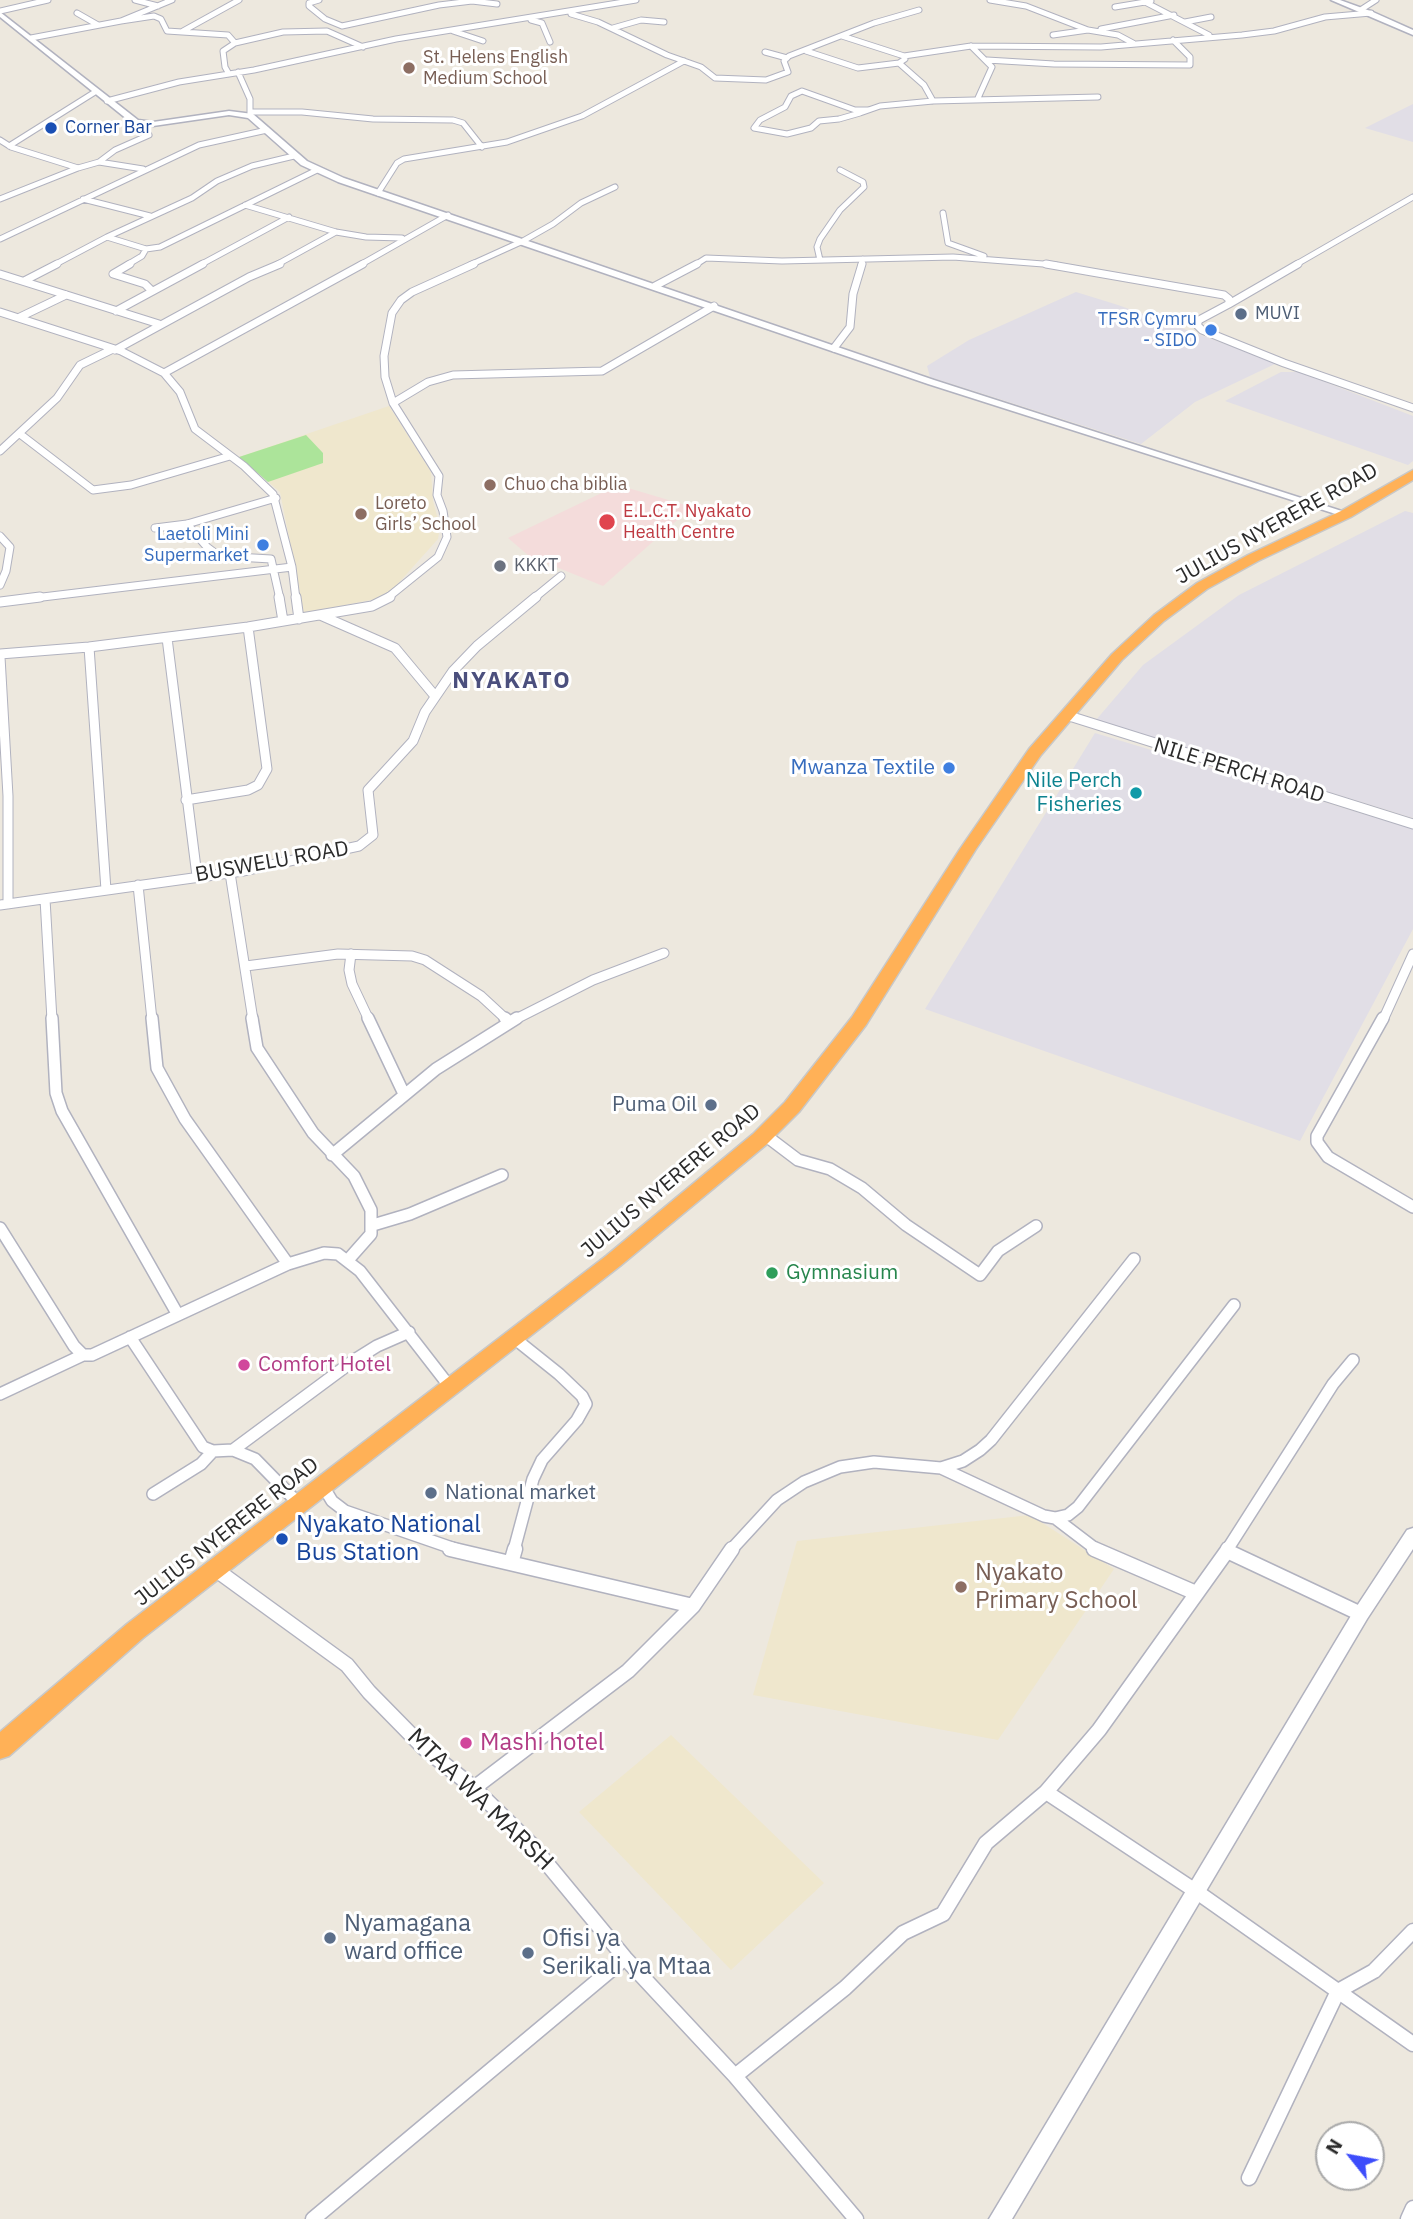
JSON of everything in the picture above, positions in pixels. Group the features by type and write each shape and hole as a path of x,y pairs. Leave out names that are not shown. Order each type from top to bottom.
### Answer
{"highway":[{"name":"JULIUS NYERERE ROAD","path":"0,1748 135,1631 514,1338 690,1199 765,1135 829,1062 859,1021 968,849 1035,752 1117,657 1159,618 1202,586 1252,558 1346,514 1413,474"}],"main road":[{"path":"1334,0 1362,9 1412,32"},
{"path":"0,12 132,121 141,123 229,113 250,114 294,156 317,170 931,382 1346,514"},
{"path":"1000,2219 1198,1892 1361,1614 1413,1535"}],"street":[{"path":"0,12 48,0"},
{"path":"135,0 158,6"},
{"path":"121,21 172,0"},
{"path":"182,31 239,0"},
{"path":"319,0 309,3 309,6 325,19 342,26"},
{"path":"605,0 611,4"},
{"path":"107,101 179,82 451,30 636,0"},
{"path":"990,0 1026,6 1088,30"},
{"path":"1115,7 1153,0"},
{"path":"1362,9 1376,0"},
{"path":"330,32 342,26 439,3 499,2 497,13 513,19 542,23 550,42"},
{"path":"1145,2 1174,15 1200,32 1215,37"},
{"path":"765,52 786,58 919,10"},
{"path":"77,13 98,24"},
{"path":"565,13 612,29 706,69 715,78 761,80 788,72 786,58"},
{"path":"842,36 904,56 971,46 1101,47 1215,37 1274,31 1319,19 1371,13"},
{"path":"1053,35 1097,30 1174,15"},
{"path":"31,38 154,16 161,19 165,30 228,35 235,43"},
{"path":"1185,22 1211,17"},
{"path":"612,29 641,20 664,22"},
{"path":"451,30 483,41"},
{"path":"1097,30 1118,35 1133,43"},
{"path":"229,74 225,67 223,51 235,43 283,32 330,32 363,47"},
{"path":"986,60 1051,64 1190,65 1190,57 1172,40"},
{"path":"971,46 992,69 978,99"},
{"path":"806,51 858,68 899,63 905,59 904,56"},
{"path":"378,192 397,163 404,159 507,142 592,113 684,61"},
{"path":"899,63 924,85 933,101"},
{"path":"238,72 250,99 250,114 302,113 381,119 453,120 463,123 482,147"},
{"path":"868,110 855,110 802,91 791,96 785,107 761,120 754,128 787,134 811,128 820,121 868,110 885,106 908,106 933,101 1098,97"},
{"path":"9,146 95,92"},
{"path":"0,199 99,162 115,150 149,135 141,123"},
{"path":"1,236 83,199 134,172 149,169 211,141 267,130"},
{"path":"0,140 9,146 78,168"},
{"path":"110,155 119,166"},
{"path":"23,281 252,166 294,156"},
{"path":"99,162 134,172"},
{"path":"107,237 146,249 160,247 317,170"},
{"path":"820,260 817,247 820,239 840,209 864,187 863,182 840,170"},
{"path":"4,905 7,785 0,655 89,648 248,627 372,606 390,597 438,557 447,537 443,511 437,495 439,476 393,403 385,377 384,356 392,313 401,300 427,284 523,240 553,224 581,203 615,187"},
{"path":"1413,197 1199,320 1196,325 1202,330 1284,363 1413,408"},
{"path":"83,199 150,216"},
{"path":"245,205 336,232 404,239"},
{"path":"943,213 948,243 987,258"},
{"path":"164,373 301,300 448,215"},
{"path":"116,311 289,217"},
{"path":"0,451 57,398 77,368 249,277 295,257 336,232"},
{"path":"146,249 142,256 113,274 145,284 152,291"},
{"path":"654,286 683,273 706,258 987,258 1043,262 1213,291 1229,299 1229,304"},
{"path":"834,348 850,327 853,294 863,259"},
{"path":"0,274 159,324"},
{"path":"20,317 66,295"},
{"path":"393,403 428,382 453,375 602,371 715,306"},
{"path":"0,312 114,349 164,373 180,392 195,429 267,486 276,498 292,567 299,619"},
{"path":"20,434 93,490 140,483 230,456"},
{"path":"155,528 187,524 276,498"},
{"path":"187,524 206,547 219,556 269,558 275,569 283,621"},
{"path":"0,536 10,547 0,586"},
{"path":"0,601 292,567"},
{"name":"BUSWELU ROAD","path":"4,905 230,873 338,852 367,842 374,829 368,790 413,741 435,696 453,671 477,646 561,576"},
{"path":"320,615 395,648 435,696"},
{"path":"186,800 248,790 258,785 267,769 248,627"},
{"path":"167,638 197,876"},
{"path":"89,648 106,890"},
{"name":"NILE PERCH ROAD","path":"1066,715 1413,824"},
{"path":"230,873 257,1048 313,1133 354,1176 365,1193 371,1210 371,1234 348,1260"},
{"path":"138,885 157,1068 185,1119 288,1264"},
{"path":"45,899 56,1093 62,1111 178,1315"},
{"path":"332,1154 436,1069 509,1022 593,980 664,953"},
{"path":"351,954 349,970 362,1009 404,1094"},
{"path":"246,966 318,955 397,954 425,960 481,996 509,1022"},
{"path":"1413,954 1383,1019 1317,1136 1317,1142 1328,1157 1413,1207"},
{"path":"765,1135 797,1160 830,1169 862,1188 906,1225 980,1275 1004,1247 1036,1226"},
{"path":"373,1225 410,1214 502,1175"},
{"path":"0,1228 74,1346 83,1355"},
{"path":"0,1394 83,1355 92,1355 288,1264 324,1253 338,1254 348,1260 409,1332 450,1387"},
{"path":"941,1468 963,1461 991,1440 1134,1259"},
{"path":"474,1788 509,1759 602,1693 693,1606 716,1569 748,1528 777,1500 804,1482 840,1467 874,1462 941,1468 1044,1516 1055,1518 1068,1515 1078,1507 1234,1305"},
{"path":"233,1450 353,1361 409,1332"},
{"path":"130,1337 203,1447 213,1451 233,1450 255,1460 299,1504"},
{"path":"511,1563 533,1479 541,1460 577,1420 586,1404 582,1396 559,1374 514,1338"},
{"path":"735,2076 845,1988 903,1933 943,1914 986,1843 1046,1792 1099,1730 1227,1551 1333,1384 1353,1360"},
{"path":"153,1494 201,1464 213,1451"},
{"path":"323,1486 332,1501 345,1511 439,1546 693,1606"},
{"path":"1055,1518 1094,1549 1196,1593"},
{"path":"1227,1551 1361,1614"},
{"name":"MTAA WA MARSH","path":"215,1569 347,1665 369,1692 424,1748 474,1788 530,1843 625,1958 735,2076 856,2219"},
{"path":"1046,1792 1198,1892 1413,2044"},
{"path":"1248,2178 1274,2130 1338,1992 1374,1971 1413,1931"},
{"path":"313,2219 625,1958"}],"shaded area":[{"path":"1413,104 1413,142 1365,128"},
{"path":"1076,292 1277,363 1195,402 1141,444 930,377 927,366 969,340"},
{"path":"1281,372 1299,372 1413,416 1413,461 1408,465 1225,401"},
{"name":"Loreto Girls’ School","path":"389,406 431,472 433,501 440,527 438,539 386,597 304,613 280,492 239,457"},
{"name":"E.L.C.T. Nyakato Health Centre","path":"618,485 692,507 603,586 529,556 508,538"},
{"path":"1405,511 1413,513 1413,818 1096,720 1143,665 1239,595"},
{"path":"1095,733 1413,829 1413,929 1300,1141 925,1009"},
{"path":"1030,1515 1114,1569 998,1740 753,1695 797,1541"},
{"path":"671,1735 824,1883 731,1970 579,1812"}],"green space":[{"path":"306,435 323,453 323,463 268,482 239,457"}],"place":[{"name":"St. Helens English Medium School","path":"409,68"},
{"name":"Corner Bar","path":"51,128"},
{"name":"MUVI","path":"1241,314"},
{"name":"TFSR Cymru - SIDO","path":"1211,330"},
{"name":"Chuo cha biblia","path":"490,485"},
{"name":"Loreto Girls’ School","path":"361,514"},
{"name":"E.L.C.T. Nyakato Health Centre","path":"607,522"},
{"name":"Laetoli Mini Supermarket","path":"263,545"},
{"name":"KKKT","path":"500,566"},
{"name":"Mwanza Textile","path":"949,768"},
{"name":"Nile Perch Fisheries","path":"1136,793"},
{"name":"Puma Oil","path":"711,1105"},
{"name":"Gymnasium","path":"772,1273"},
{"name":"Comfort Hotel","path":"244,1365"},
{"name":"National market","path":"431,1493"},
{"name":"Nyakato National Bus Station","path":"282,1539"},
{"name":"Nyakato Primary School","path":"961,1587"},
{"name":"Mashi hotel","path":"466,1743"},
{"name":"Nyamagana ward office","path":"330,1938"},
{"name":"Ofisi ya Serikali ya Mtaa","path":"528,1953"}],"district":[{"name":"NYAKATO","path":"512,681"}]}
